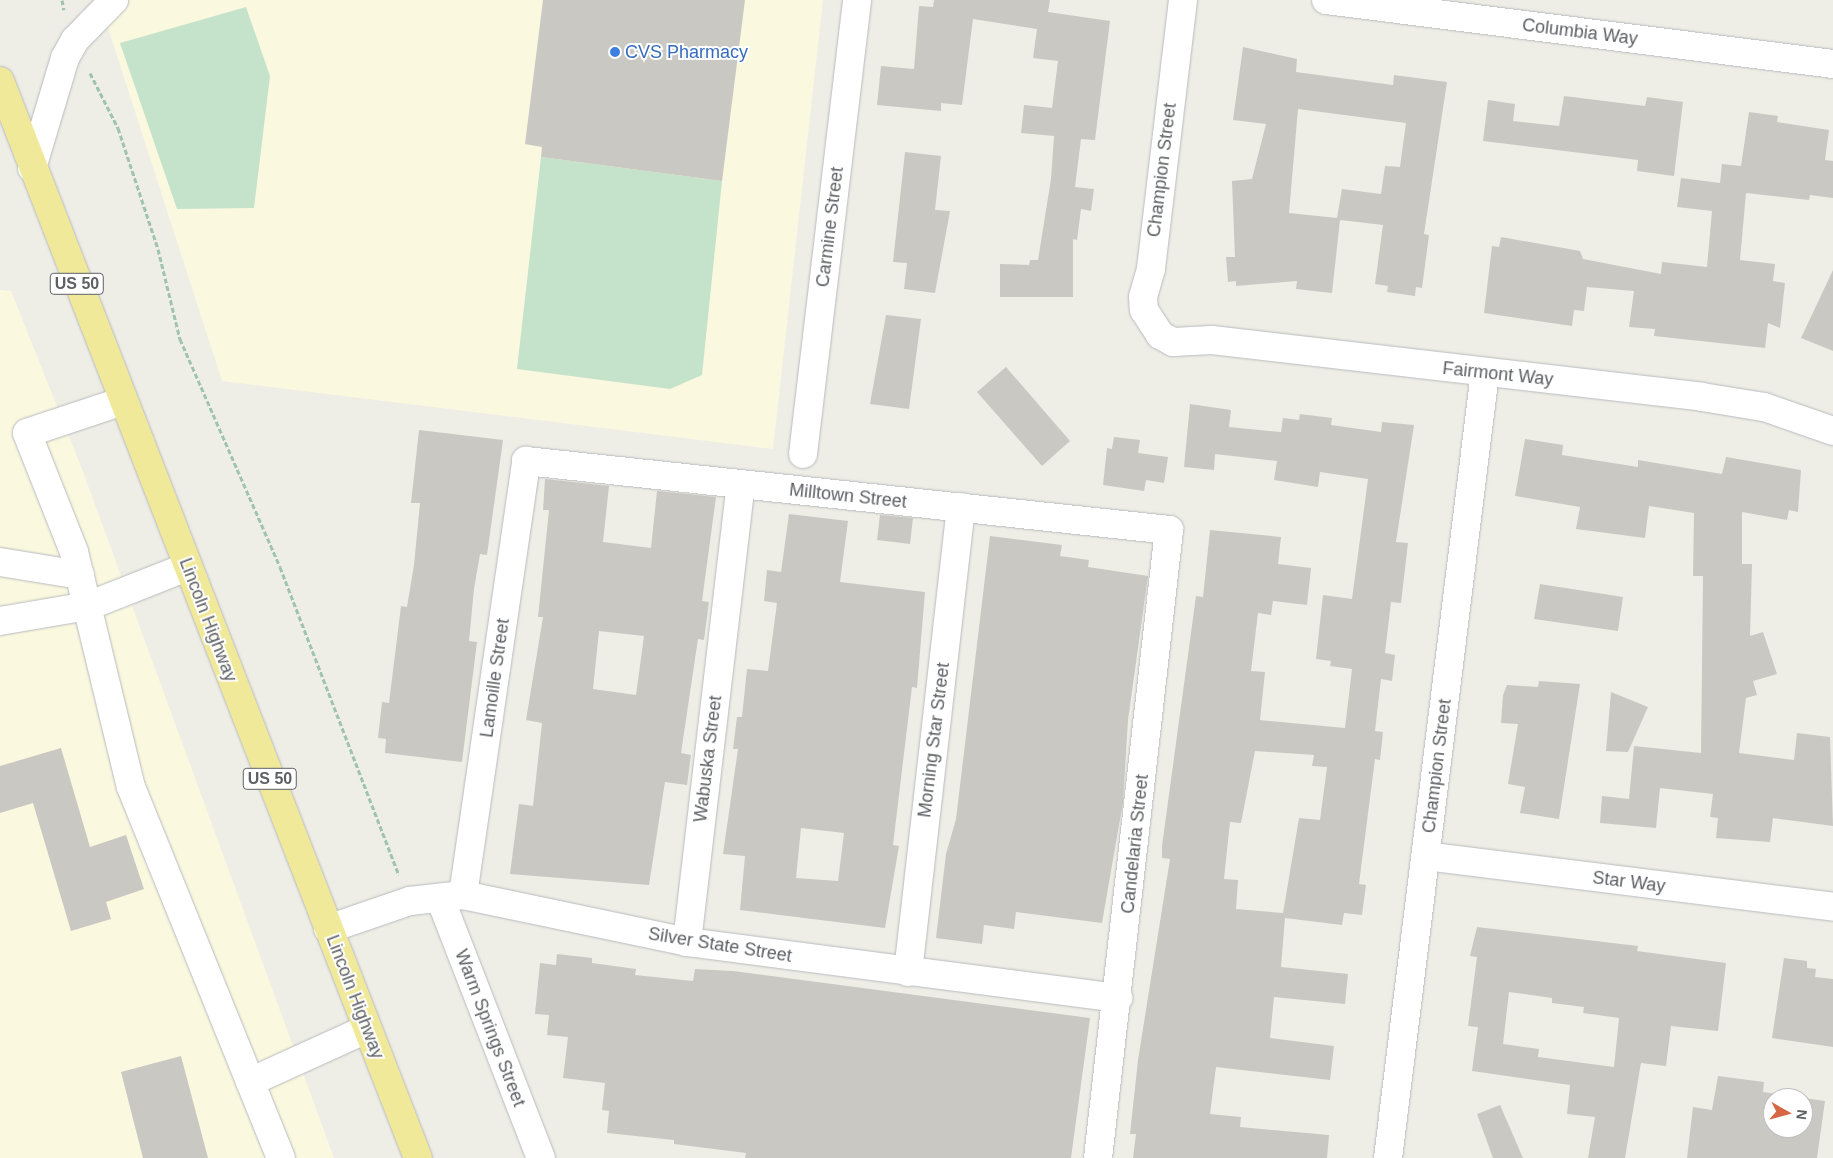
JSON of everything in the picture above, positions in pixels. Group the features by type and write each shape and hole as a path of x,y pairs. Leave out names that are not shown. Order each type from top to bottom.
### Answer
{"highway":[{"name":"Lincoln Highway","path":"0,81 7,114 32,168 418,1158"}],"street":[{"path":"32,168 75,40 114,0"},
{"name":"Carmine Street","path":"803,454 857,0"},
{"name":"Champion Street","path":"1160,335 1144,310 1143,297 1151,269 1183,0"},
{"name":"Columbia Way","path":"1326,0 1833,64"},
{"name":"Fairmont Way","path":"1160,335 1173,342 1212,340 1702,397 1764,407 1833,431"},
{"name":"Champion Street","path":"1388,1158 1485,373"},
{"path":"123,401 27,433 80,575 131,787 282,1158"},
{"name":"Milltown Street","path":"526,461 1169,530"},
{"name":"Lamoille Street","path":"452,896 526,461"},
{"name":"Wabuska Street","path":"687,942 741,485"},
{"name":"Morning Star Street","path":"908,972 961,507"},
{"name":"Candelaria Street","path":"1098,1158 1118,998 1169,530"},
{"path":"0,562 80,575"},
{"path":"0,621 88,606 187,566"},
{"name":"Star Way","path":"1426,856 1833,907"},
{"name":"Silver State Street","path":"328,929 410,900 452,896 687,942 1118,998"},
{"name":"Warm Springs Street","path":"452,896 541,1158"},
{"path":"250,1082 367,1029"}],"path":[{"path":"62,0 75,40 118,128 158,249 180,339 280,567 333,713 410,900"}],"shaded area":[{"path":"99,0 823,0 773,449 222,381"},
{"path":"0,290 11,291 82,469 334,1158 0,1158"}],"green space":[{"path":"246,7 270,76 254,208 177,209 120,43"},
{"path":"541,157 722,181 702,375 670,389 517,369"}],"building":[{"path":"543,0 745,0 722,181 541,157 542,147 525,144"},
{"path":"934,0 1050,0 1048,12 1110,21 1095,140 1081,139 1075,187 1094,189 1091,211 1081,209 1077,240 1073,239 1073,297 1000,297 1000,264 1029,265 1030,260 1038,260 1051,179 1054,136 1021,133 1024,105 1052,108 1058,61 1033,58 1037,29 973,19 962,105 941,103 941,111 877,105 881,66 914,69 919,6 933,7"},
{"path":"1243,47 1297,59 1296,72 1393,85 1394,75 1447,82 1424,234 1429,235 1422,288 1416,287 1415,296 1387,292 1388,286 1375,284 1383,225 1340,220 1332,293 1296,289 1297,281 1236,286 1236,281 1228,282 1226,257 1235,257 1232,181 1252,179 1266,124 1233,120","holes":["1298,109 1406,123 1400,167 1385,166 1381,194 1342,189 1337,218 1289,213"]},
{"path":"1564,96 1645,106 1647,97 1683,102 1674,176 1637,171 1638,160 1483,141 1488,100 1515,104 1513,121 1559,126"},
{"path":"1749,112 1778,116 1777,122 1829,130 1825,160 1833,161 1833,198 1810,195 1809,200 1746,193 1740,260 1775,264 1773,281 1785,283 1780,328 1768,323 1765,348 1654,336 1655,329 1629,327 1634,291 1587,287 1584,311 1574,310 1572,326 1484,313 1492,246 1499,247 1501,237 1580,251 1583,259 1661,274 1662,262 1707,267 1712,211 1677,207 1681,178 1720,183 1722,164 1741,166"},
{"path":"905,152 941,156 935,210 950,211 935,293 904,289 907,263 893,262"},
{"path":"1833,270 1833,351 1801,338"},
{"path":"886,315 921,319 909,409 870,404"},
{"path":"1006,367 1070,441 1042,466 977,392"},
{"path":"1190,404 1231,410 1229,427 1281,432 1283,418 1299,420 1300,414 1332,418 1331,425 1381,432 1382,422 1414,425 1396,542 1408,543 1401,603 1391,602 1385,653 1395,655 1392,681 1381,679 1375,731 1383,732 1380,760 1375,759 1359,884 1366,885 1362,915 1344,913 1342,925 1285,918 1281,967 1348,974 1345,1004 1274,997 1270,1038 1334,1046 1330,1080 1216,1067 1210,1114 1241,1117 1240,1127 1329,1135 1327,1158 1133,1158 1136,1134 1130,1134 1138,1060 1170,859 1162,858 1162,846 1196,596 1203,597 1210,530 1281,537 1278,564 1311,568 1307,605 1273,601 1271,615 1258,613 1251,671 1265,672 1260,720 1345,728 1352,669 1330,666 1331,661 1316,659 1323,595 1352,599 1368,479 1320,472 1318,487 1274,480 1277,461 1215,454 1214,470 1184,467","holes":["1255,751 1314,755 1312,766 1327,767 1320,820 1299,818 1283,913 1236,909 1238,880 1224,879 1230,822 1241,823"]},
{"path":"419,430 503,440 487,555 480,554 474,589 469,641 477,642 462,762 385,753 386,739 378,738 382,702 389,703 401,606 407,607 414,565 420,503 411,503"},
{"path":"1114,437 1140,440 1138,453 1168,457 1164,483 1146,480 1144,491 1103,485 1107,448 1112,449"},
{"path":"1525,439 1563,445 1562,455 1638,467 1638,460 1722,474 1726,457 1801,470 1798,512 1789,510 1787,520 1742,512 1742,564 1752,564 1750,636 1763,632 1777,674 1753,681 1757,695 1746,698 1739,753 1794,760 1797,733 1830,737 1833,826 1773,818 1770,842 1716,838 1718,818 1710,817 1713,794 1660,788 1656,828 1600,823 1602,796 1629,799 1634,746 1701,753 1703,576 1693,576 1694,513 1649,506 1645,538 1576,529 1580,507 1515,496"},
{"path":"545,479 609,486 603,542 651,548 657,491 716,497 702,601 709,602 704,640 698,639 681,753 691,755 687,785 665,782 649,885 510,874 519,804 533,806 542,723 526,720 543,617 538,617 549,510 543,510","holes":["599,631 644,636 636,695 593,689"]},
{"path":"789,514 848,521 840,582 925,592 917,688 912,687 893,845 899,846 885,928 740,910 745,856 723,854 738,749 733,749 737,717 742,717 747,669 768,671 777,603 764,601 767,570 781,572","holes":["801,828 844,833 838,881 796,878"]},
{"path":"880,515 913,518 910,544 877,540"},
{"path":"990,536 1062,545 1060,556 1089,560 1088,567 1148,576 1128,720 1123,802 1102,923 1016,912 1014,929 984,925 982,944 936,938 946,854 956,819"},
{"path":"1540,584 1623,597 1618,631 1534,619"},
{"path":"1539,681 1580,684 1559,819 1520,813 1525,787 1508,784 1518,724 1501,723 1503,695 1507,685 1538,687"},
{"path":"1611,692 1648,707 1628,752 1606,751"},
{"path":"61,748 90,847 126,835 144,889 106,902 111,919 71,931 33,803 0,813 0,766"},
{"path":"1477,927 1638,946 1637,951 1726,963 1718,1031 1671,1026 1666,1066 1641,1063 1625,1158 1588,1158 1595,1117 1567,1114 1570,1085 1472,1071 1478,1027 1468,1026 1477,957 1470,956","holes":["1509,992 1552,998 1552,1003 1584,1007 1583,1013 1619,1018 1614,1067 1538,1057 1539,1049 1503,1044"]},
{"path":"557,954 592,958 592,963 636,969 635,975 693,981 695,969 733,971 1090,1018 1071,1158 745,1158 746,1153 674,1144 674,1140 607,1133 609,1111 602,1110 605,1083 563,1078 568,1037 547,1035 549,1015 535,1014 540,963 556,965"},
{"path":"1784,958 1807,961 1807,968 1816,969 1815,977 1833,979 1833,1047 1772,1038"},
{"path":"181,1056 208,1158 143,1158 121,1072"},
{"path":"1718,1076 1764,1082 1763,1138 1813,1138 1813,1099 1825,1101 1817,1158 1687,1158 1693,1107 1712,1110"},
{"path":"1500,1105 1523,1158 1493,1158 1477,1114"}],"place":[{"name":"CVS Pharmacy","path":"615,52"}]}
